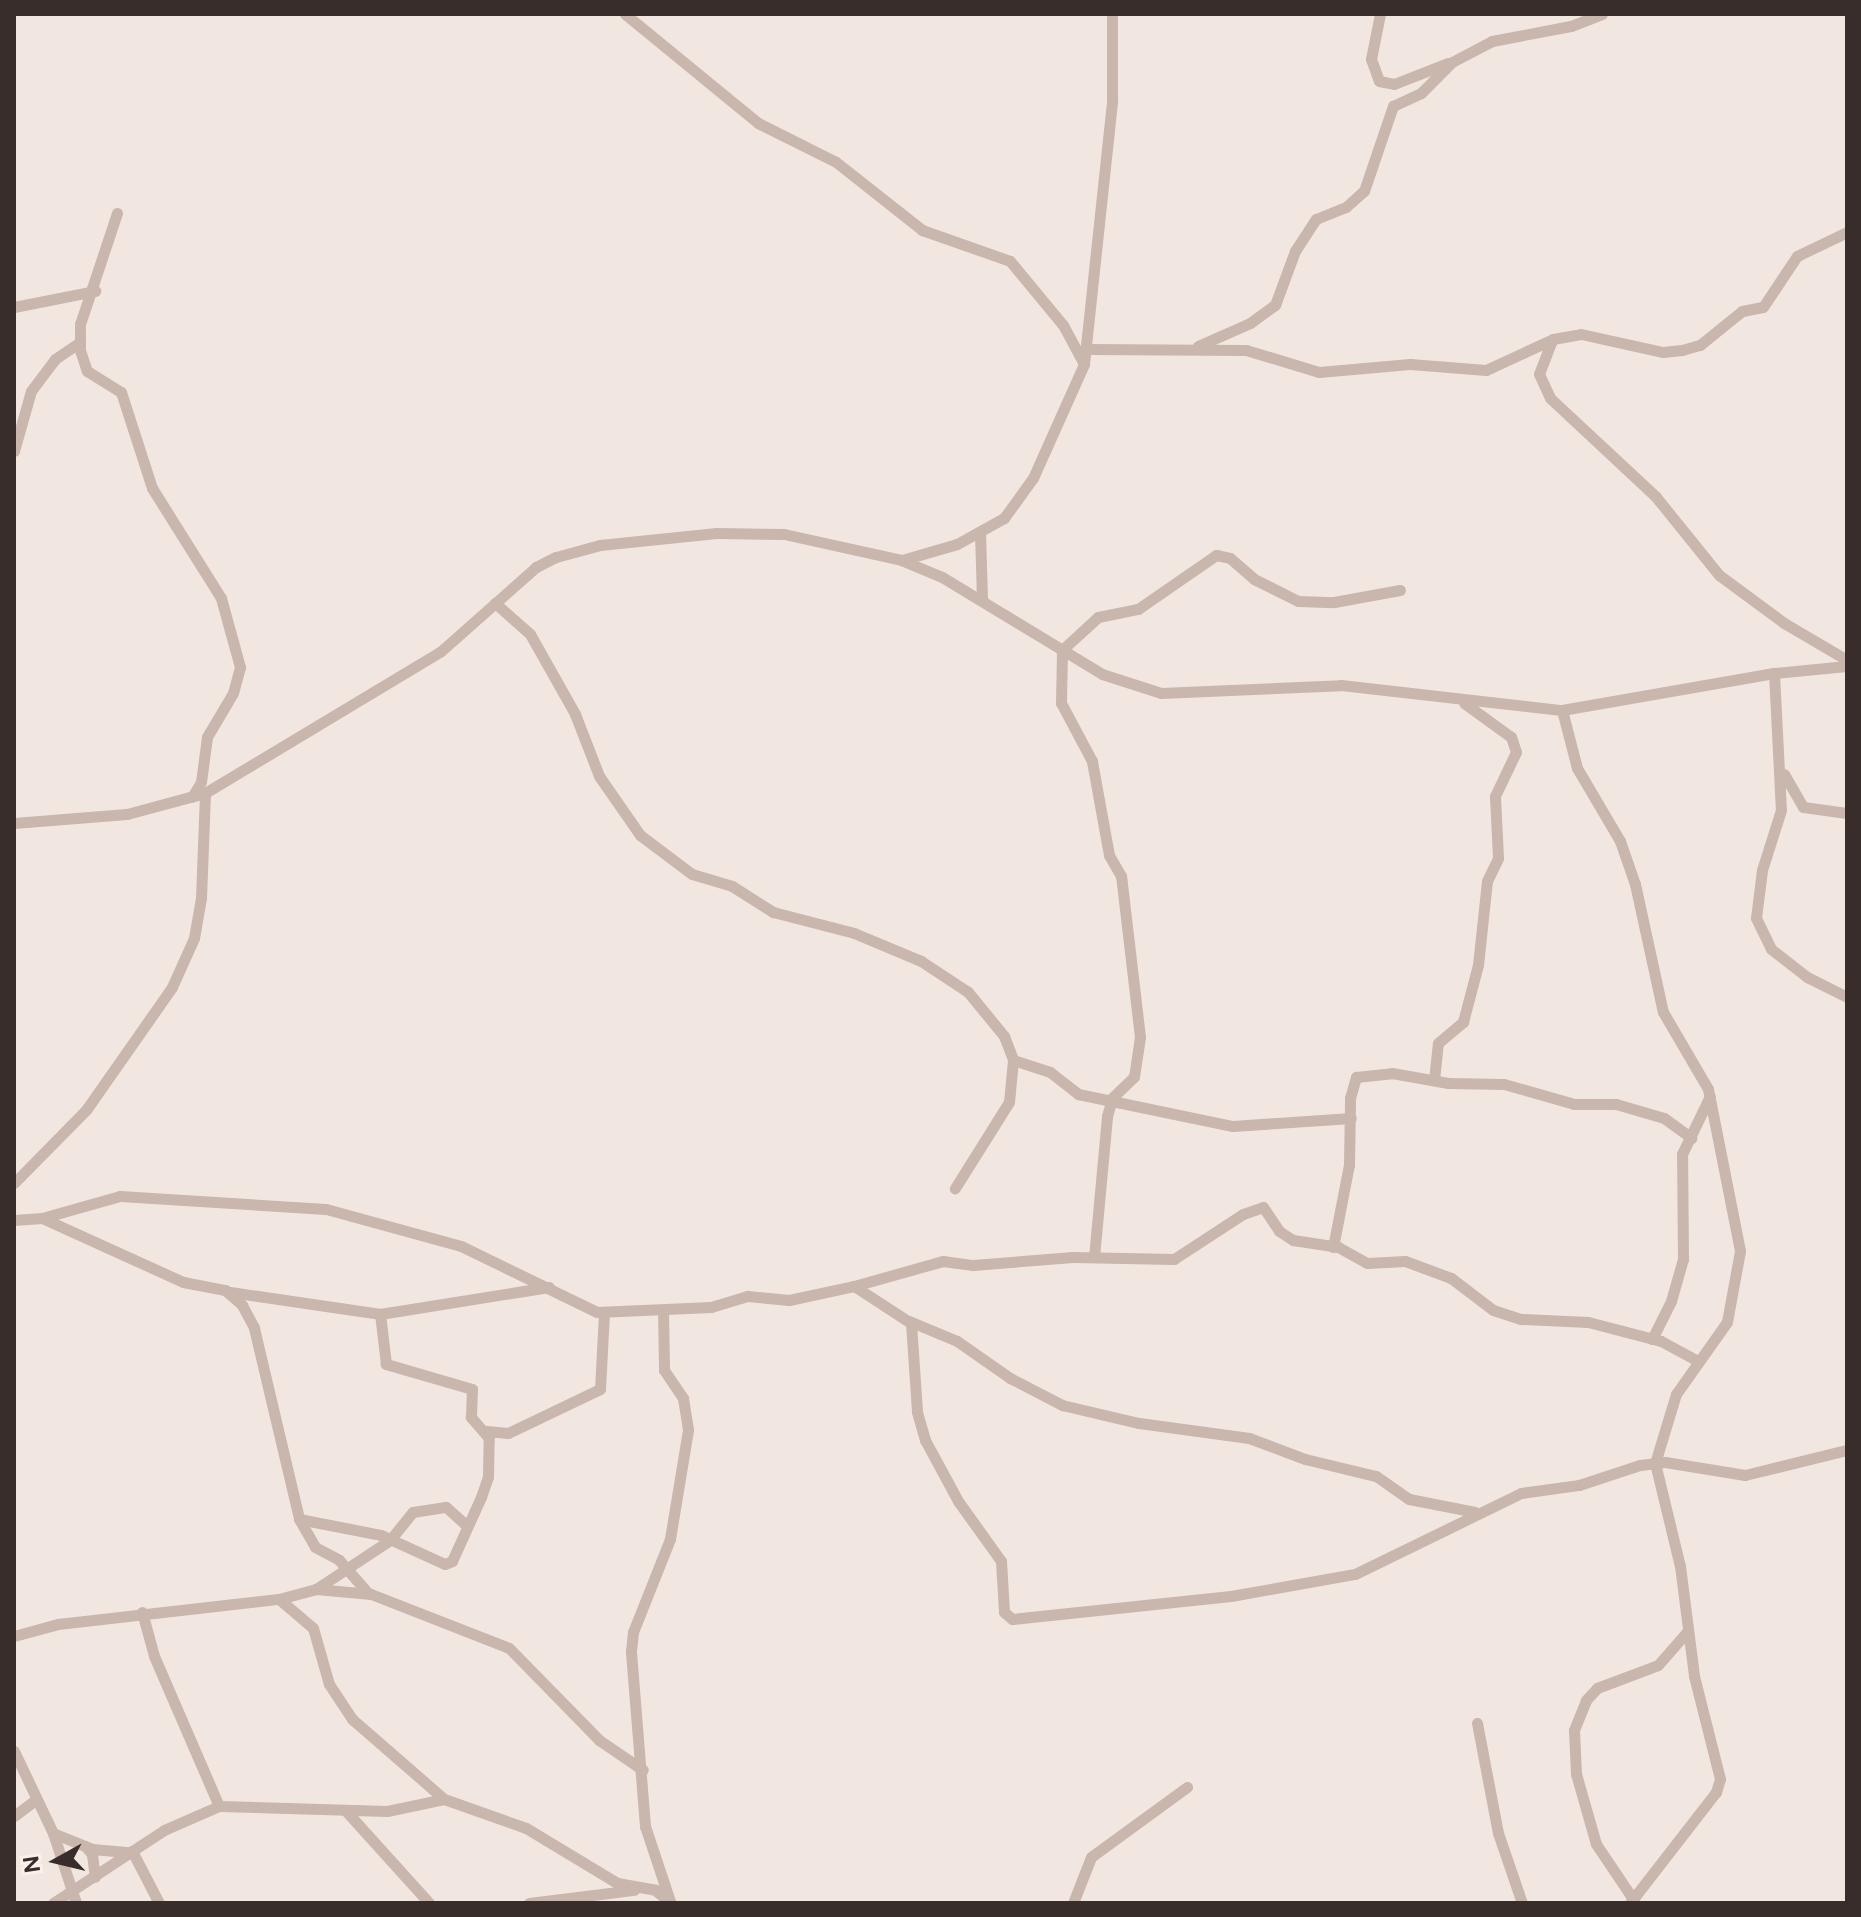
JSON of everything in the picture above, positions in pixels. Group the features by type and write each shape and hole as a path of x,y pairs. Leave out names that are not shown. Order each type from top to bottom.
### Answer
{"street":[{"path":"625,14 758,123 836,162 922,230 1010,261 1063,325 1084,364"},
{"path":"901,560 980,532 1004,518 1033,478 1084,364 1112,100 1112,14"},
{"path":"1380,14 1371,70 1379,81 1394,84 1452,62 1509,35 1571,26 1602,14"},
{"path":"1190,350 1250,323 1275,305 1295,251 1316,219 1346,207 1364,191 1388,111 1421,93 1452,62"},
{"path":"117,213 79,343 87,371 121,392 152,488 202,562 234,639 237,684 207,737 201,782 192,797"},
{"path":"1085,349 1258,352 1309,372 1410,364 1470,371 1507,365 1553,339 1581,334 1663,352 1700,345 1742,311 1763,307 1797,256 1847,232"},
{"path":"14,307 95,291"},
{"path":"1553,339 1539,374 1550,398 1656,497 1719,575 1784,623 1847,663"},
{"path":"14,451 31,391 55,359 79,343"},
{"path":"980,532 982,600"},
{"path":"14,823 127,814 205,793 440,652 495,603 556,557 614,544 716,533 784,534 901,560 982,600 1102,674 1161,693 1341,685 1463,703 1562,710 1611,706 1774,673 1847,663"},
{"path":"1094,1257 1104,1131 1112,1098 1134,1077 1140,1037 1121,876 1109,855 1092,761 1061,703 1062,650 1098,617 1138,609 1161,591 1190,578 1216,555 1230,558 1254,579 1298,601 1334,602 1400,590"},
{"path":"495,603 530,634 575,714 599,776 640,835 692,874 732,886 767,909 854,933 941,972 968,992 997,1027 1013,1060 1014,1083 1004,1115 955,1188"},
{"path":"1774,673 1781,810 1758,898 1760,936 1807,977 1847,997"},
{"path":"1434,1080 1438,1043 1463,1022 1478,965 1487,881 1498,858 1495,796 1516,752 1511,737 1463,703"},
{"path":"1562,710 1577,768 1620,841 1635,884 1663,1012 1710,1096 1740,1251 1727,1322 1676,1394 1655,1463 1680,1566 1686,1633 1720,1779 1716,1792 1632,1901 1596,1844 1576,1774 1574,1730 1586,1700 1597,1688 1658,1665 1686,1633"},
{"path":"1781,769 1803,807 1847,813"},
{"path":"14,1183 86,1110 172,987 194,938 201,898 205,793"},
{"path":"1013,1060 1050,1072 1078,1094 1112,1098 1233,1126 1351,1118"},
{"path":"1333,1247 1349,1165 1350,1098 1356,1077 1392,1073 1434,1080 1504,1084 1574,1104 1616,1104 1664,1118 1692,1138"},
{"path":"1652,1339 1679,1280 1684,1228 1679,1168 1710,1096"},
{"path":"14,1220 42,1218 120,1196 326,1209 446,1241 604,1312 711,1307 747,1296 798,1299 943,1261 973,1265 1094,1257 1174,1259 1243,1214 1263,1207 1285,1237 1333,1247 1367,1263 1405,1261 1451,1278 1493,1310 1521,1319 1588,1322 1652,1339 1698,1361"},
{"path":"42,1218 183,1282 380,1314 550,1287"},
{"path":"854,1286 909,1321 957,1341 1010,1378 1062,1405 1139,1423 1249,1438 1305,1459 1376,1476 1409,1499 1476,1512"},
{"path":"230,1292 248,1313 299,1519 315,1547 345,1566 368,1593"},
{"path":"248,1313 253,1295"},
{"path":"663,1310 664,1370 683,1398 688,1430 670,1539 631,1641 645,1826 671,1902"},
{"path":"380,1314 386,1364 470,1386 471,1417 486,1431 508,1433 600,1389 604,1312"},
{"path":"909,1321 925,1440 958,1501 1001,1561 1004,1612 1012,1619 1300,1587 1364,1570 1476,1512 1521,1493 1579,1485 1655,1463 1745,1475 1847,1450"},
{"path":"299,1519 343,1525 390,1540 445,1564 452,1561 488,1477 486,1431"},
{"path":"316,1589 345,1566 390,1540 406,1515 446,1507 466,1525"},
{"path":"14,1636 142,1612 279,1599 316,1589 368,1593 509,1648 599,1740 643,1770"},
{"path":"279,1599 313,1628 329,1684 352,1719 444,1799 526,1828 590,1868 639,1889"},
{"path":"142,1612 154,1656 219,1806"},
{"path":"1477,1723 1498,1833 1522,1903"},
{"path":"14,1751 53,1833 74,1898"},
{"path":"1073,1903 1091,1857 1187,1787"},
{"path":"53,1903 74,1898 95,1877 131,1852 219,1806 244,1803 387,1811 444,1799"},
{"path":"14,1815 35,1800"},
{"path":"346,1811 429,1903"},
{"path":"53,1833 84,1846 131,1852"},
{"path":"84,1846 92,1854 95,1877"},
{"path":"131,1852 159,1903"},
{"path":"529,1903 639,1889 655,1890 671,1902"}]}
